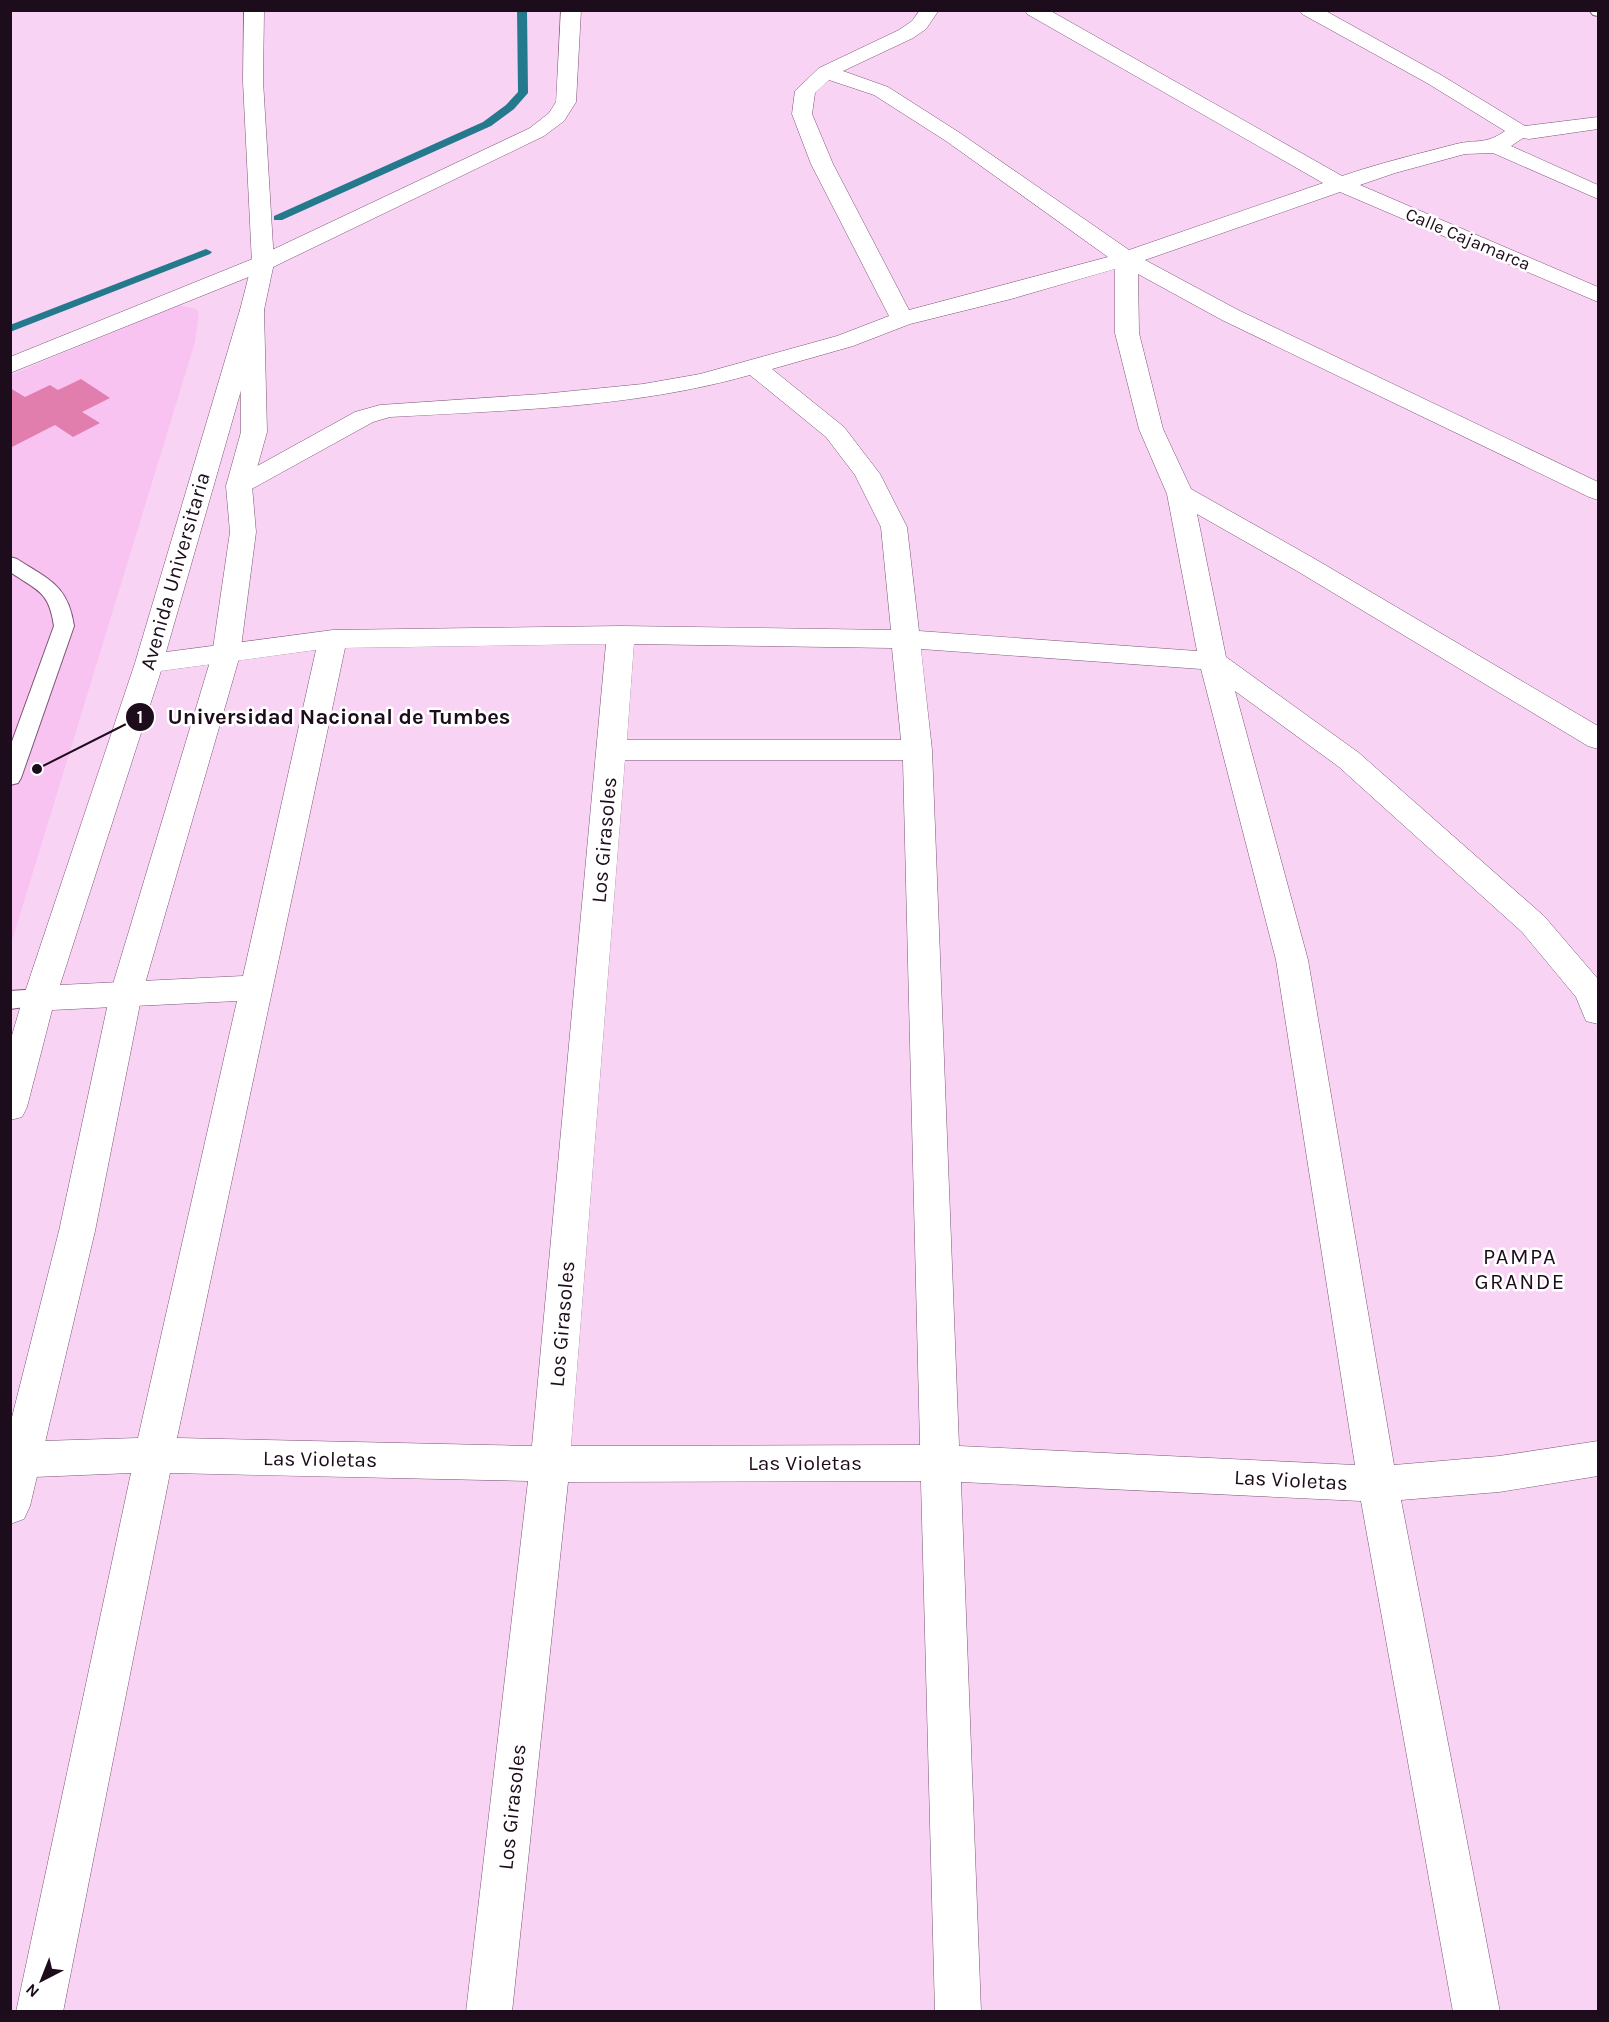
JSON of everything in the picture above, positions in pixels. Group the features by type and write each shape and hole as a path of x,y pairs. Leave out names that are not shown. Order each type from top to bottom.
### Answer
{"street":[{"path":"10,1506 16,1460 77,1231 126,994 226,655 243,532 239,486 254,432 252,310 263,263 254,81 254,10"},
{"path":"10,366 263,263 537,132 557,117 566,102 571,10"},
{"path":"902,319 822,164 802,114 805,91 826,72 906,34 919,25 930,10"},
{"name":"Calle Cajamarca","path":"1034,10 1338,183 1599,295"},
{"path":"1309,10 1434,79 1519,131 1529,133 1599,123"},
{"path":"826,72 881,91 953,137 1126,259 1230,315 1599,492"},
{"path":"1496,147 1519,131"},
{"path":"239,486 364,417 389,410 542,401 642,391 702,381 845,341 902,319 1003,294 1126,259 1338,183 1465,148 1496,147 1599,193"},
{"path":"1126,259 1126,333 1151,429 1180,494 1214,661 1292,960 1378,1484 1477,2012"},
{"name":"Avenida Universitaria","path":"10,1107 25,999 149,663 252,310"},
{"path":"755,367 835,432 867,474 894,527 917,750 958,2012"},
{"path":"1180,494 1316,571 1599,739"},
{"path":"149,663 226,655 333,639 621,635 906,639 1214,661 1349,760 1533,924 1591,992 1599,1012"},
{"name":"Los Girasoles","path":"489,2012 550,1464 621,635"},
{"path":"39,2012 154,1455 333,639"},
{"path":"611,750 917,750"},
{"path":"25,999 255,988"},
{"name":"Las Violetas","path":"16,1460 154,1455 550,1464 940,1463 1378,1484 1499,1474 1599,1458"}],"lane":[{"path":"10,563 52,591 62,605 63,626 10,778"}],"shaded area":[{"path":"179,305 196,309 199,313 195,342 11,944 11,375"}],"building":[{"path":"81,379 110,398 82,412 100,423 73,437 55,425 10,448 10,388 25,397 50,385 58,390"}],"waterway":[{"path":"278,218 487,124 510,107 523,93 522,10"},
{"path":"10,329 206,252"}],"place":[{"name":"Universidad Nacional de Tumbes","path":"37,769"}],"district":[{"name":"PAMPA GRANDE","path":"1520,1270"}]}
